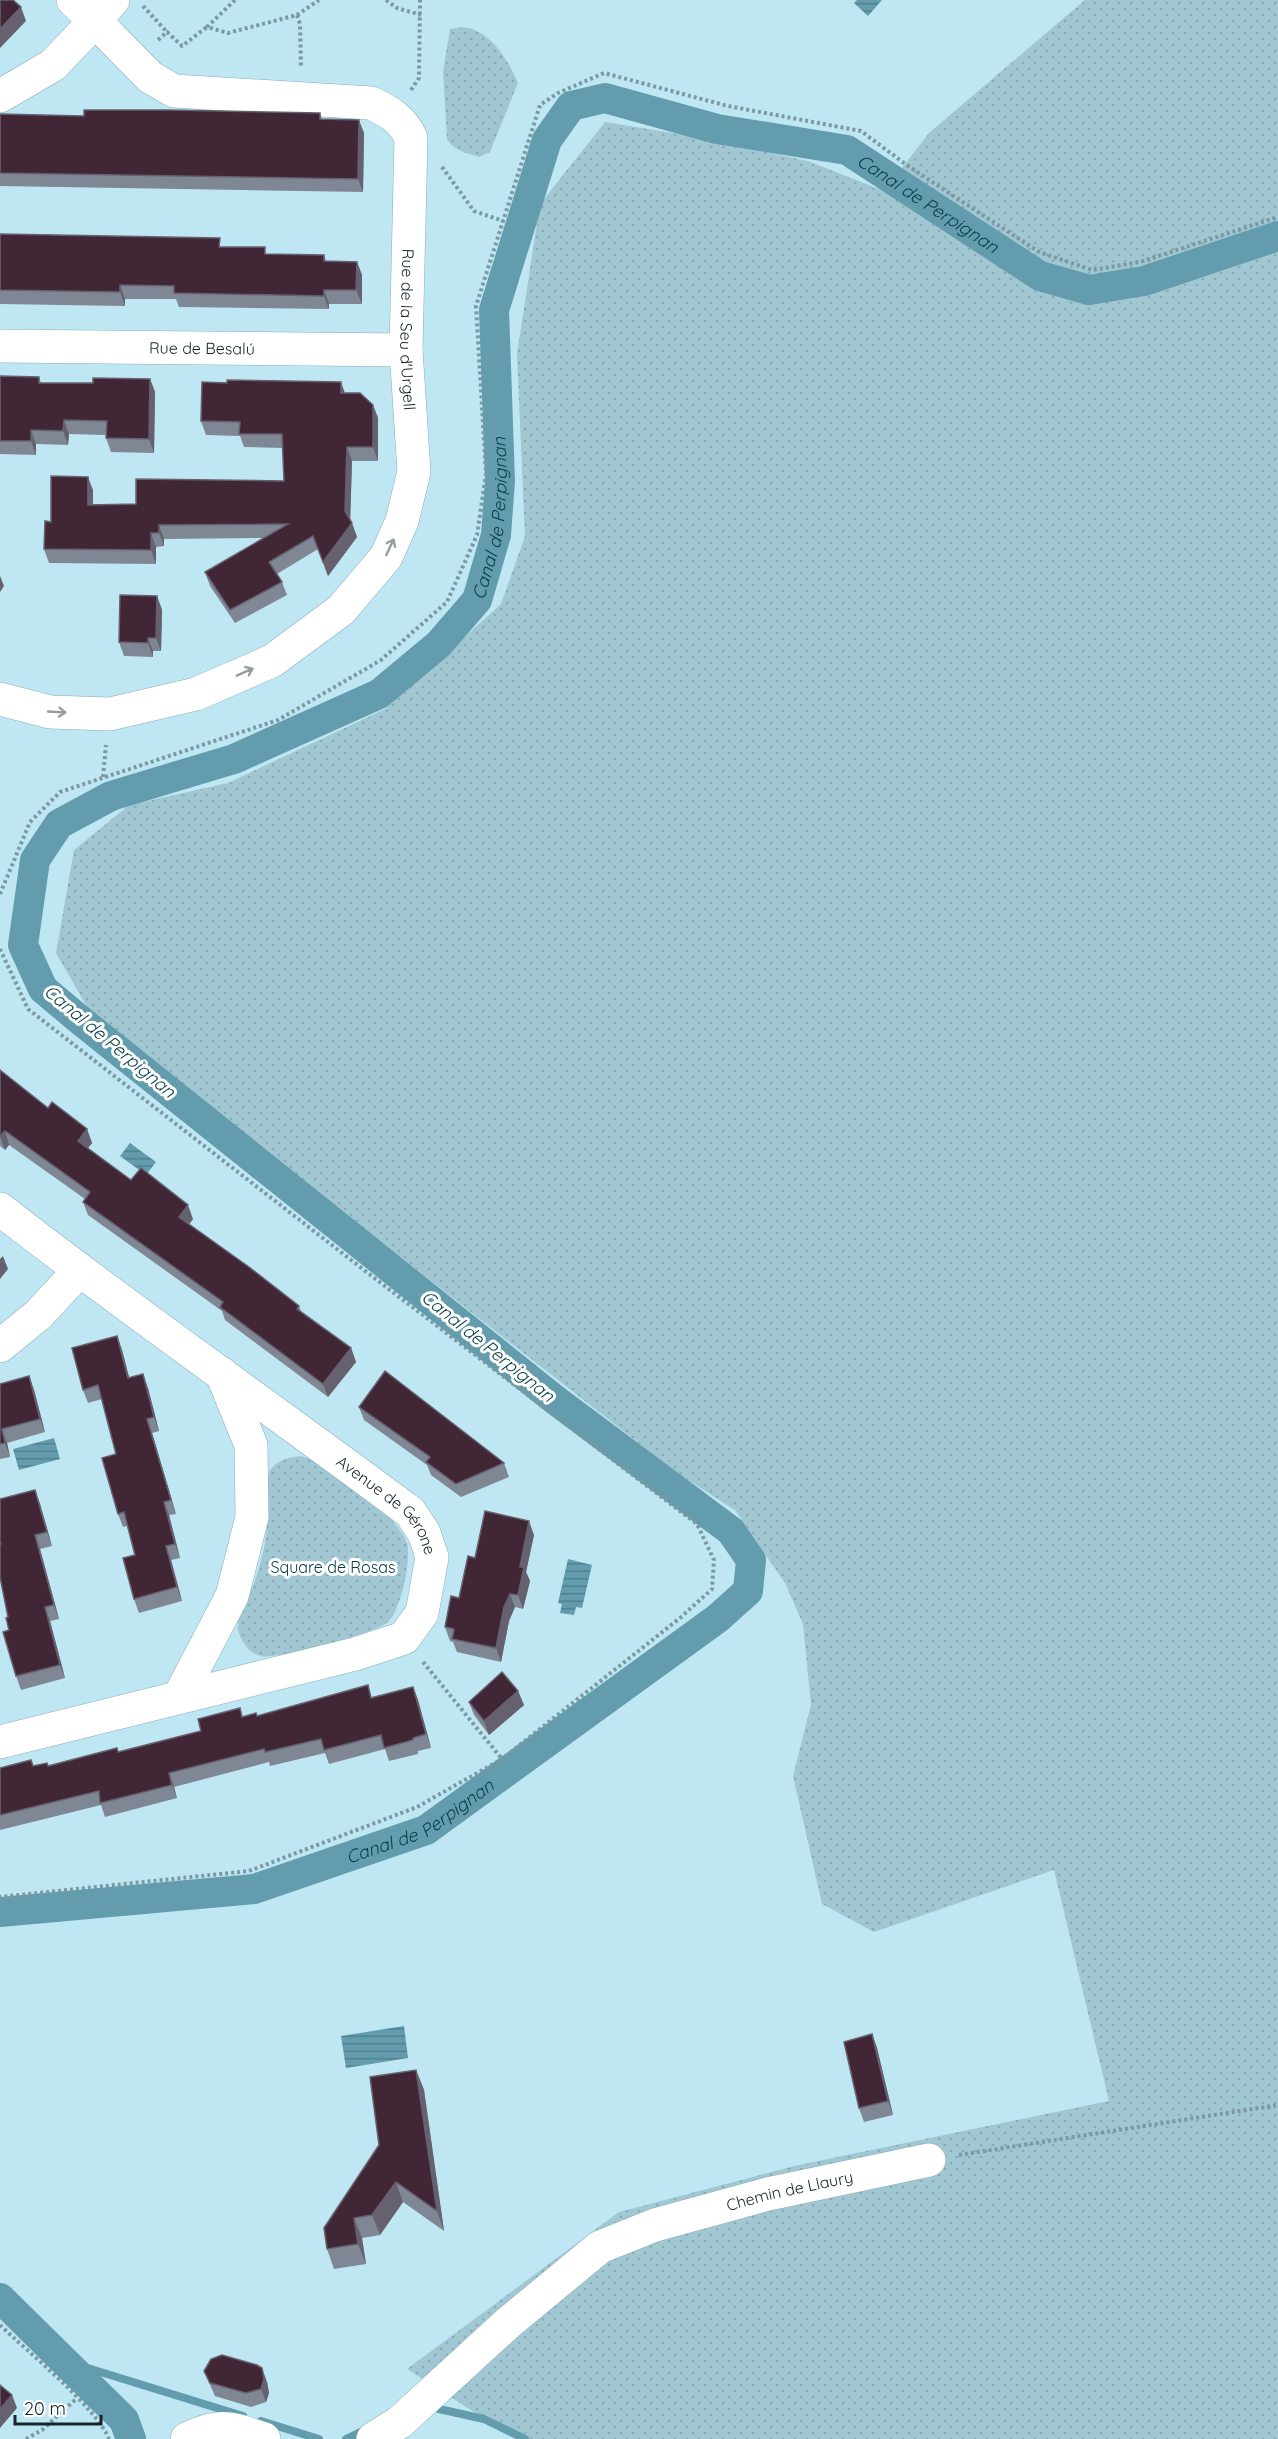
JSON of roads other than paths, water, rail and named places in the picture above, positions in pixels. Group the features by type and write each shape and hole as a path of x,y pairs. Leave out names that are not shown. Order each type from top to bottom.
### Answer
{"street":[{"name":"Rue de la Seu d'Urgell","path":"0,699 50,712 110,714 196,694 272,661 341,610 386,557 402,520 414,472 406,350 402,126 371,103 174,91 150,77 93,7"},
{"path":"0,96 53,65 93,7"},
{"name":"Rue de Besalú","path":"0,346 406,350"},
{"name":"Avenue de Gérone","path":"0,1209 79,1271 291,1422 410,1512 424,1533 432,1557 422,1613 404,1638 355,1654 178,1697"},
{"path":"0,1346 38,1315 79,1271"},
{"path":"0,1742 178,1697 232,1596 252,1517 251,1445 222,1374"},
{"name":"Chemin de Llaury","path":"373,2439 400,2422 507,2323 600,2247 655,2225 768,2194 929,2160"},
{"path":"187,2439 206,2429 225,2426 264,2439"}],"waterway":[{"name":"Canal de Perpignan","path":"0,1912 254,1889 426,1830 718,1618 748,1591 751,1560 731,1531 554,1399 80,1020 43,989 23,945 35,860 59,824 111,796 234,759 379,694 439,644 477,600 496,535 500,481 494,310 547,140 571,106 605,98 717,129 847,150 1040,276 1089,290 1144,281 1278,236"},
{"name":"Canal de Perpignan","path":"0,2298 124,2420 131,2439"},
{"path":"65,2361 243,2416"},
{"path":"439,2409 484,2419 525,2439"},
{"path":"261,2421 319,2439"},
{"path":"346,2439 367,2429"}],"park label":[{"name":"Square de Rosas","path":"333,1567"}]}
